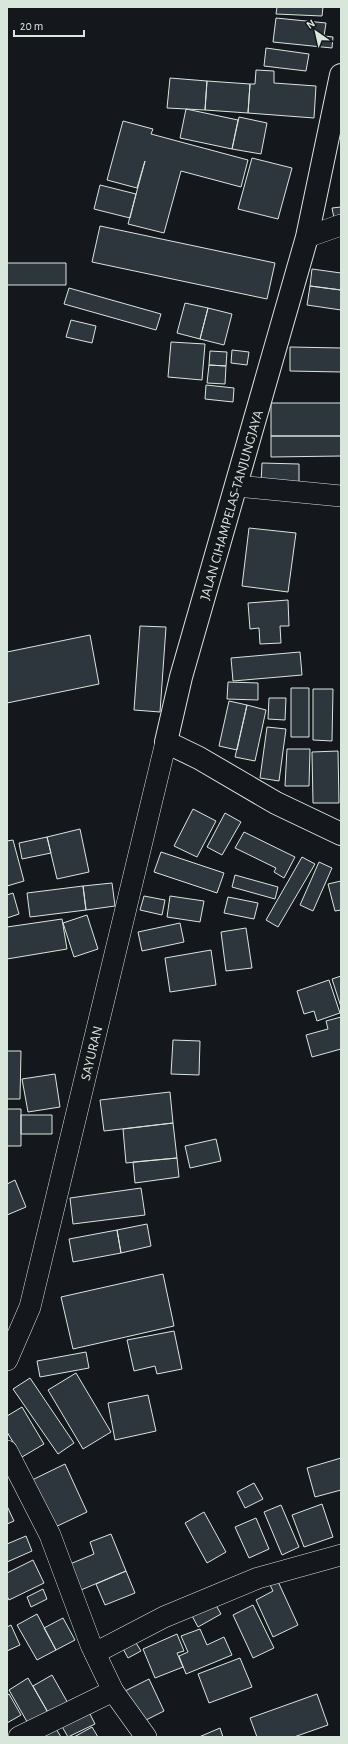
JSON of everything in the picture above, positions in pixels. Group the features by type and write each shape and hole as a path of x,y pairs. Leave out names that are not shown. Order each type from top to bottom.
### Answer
{"main road":[{"name":"JALAN CIHAMPELAS-TANJUNGJAYA","path":"166,742 181,678 307,237 341,76"},
{"path":"166,742 199,758 276,803 341,834"}],"street":[{"path":"307,237 341,224"},
{"path":"237,486 341,496"},
{"name":"SAYURAN","path":"7,1360 30,1307 166,742"},
{"path":"7,1451 50,1535 95,1653 113,1692 146,1737"},
{"path":"95,1653 164,1617 258,1578 341,1555"},
{"path":"19,1737 113,1692"}],"building":[{"path":"277,7 323,7 322,16 276,14"},
{"path":"276,18 326,23 324,36 333,37 332,48 273,42"},
{"path":"266,48 309,54 306,71 264,66"},
{"path":"256,70 274,71 274,83 316,86 314,118 248,113 250,84 255,84"},
{"path":"170,78 207,81 205,110 167,108"},
{"path":"207,81 250,84 248,113 205,110"},
{"path":"186,109 238,120 232,149 180,138"},
{"path":"239,117 267,123 261,154 232,149"},
{"path":"123,121 153,129 151,134 248,160 241,187 181,171 164,233 128,224 145,161 137,188 107,180"},
{"path":"252,158 292,168 278,219 238,209"},
{"path":"100,185 136,194 130,218 94,209"},
{"path":"341,207 341,217 334,218 332,208"},
{"path":"100,226 275,263 267,299 92,262"},
{"path":"7,263 66,263 66,285 7,285"},
{"path":"312,269 341,273 341,290 310,286"},
{"path":"310,286 341,290 341,310 307,305"},
{"path":"69,288 161,314 156,330 64,304"},
{"path":"185,303 208,308 200,339 177,333"},
{"path":"208,308 232,314 224,345 200,339"},
{"path":"71,320 96,326 92,343 66,337"},
{"path":"171,342 205,344 202,380 168,377"},
{"path":"290,347 341,348 341,372 290,371"},
{"path":"232,350 249,352 247,365 231,363"},
{"path":"210,351 227,352 226,366 209,365"},
{"path":"209,365 226,366 225,384 207,383"},
{"path":"206,385 234,388 233,402 205,399"},
{"path":"271,403 341,403 341,436 271,436"},
{"path":"271,436 341,436 341,456 271,457"},
{"path":"262,463 299,464 299,484 261,483"},
{"path":"249,528 296,533 288,592 242,586"},
{"path":"288,600 289,626 280,626 281,643 260,644 259,628 250,629 248,603"},
{"path":"140,626 166,627 160,712 134,710"},
{"path":"90,635 99,684 7,703 7,652"},
{"path":"300,652 302,675 233,681 231,658"},
{"path":"228,682 258,683 258,700 227,699"},
{"path":"291,688 309,688 309,737 291,737"},
{"path":"313,689 333,689 332,741 313,740"},
{"path":"269,698 286,698 285,720 268,719"},
{"path":"229,701 247,705 237,750 219,746"},
{"path":"247,705 266,710 255,761 235,757"},
{"path":"267,727 286,729 279,781 260,778"},
{"path":"287,749 310,749 309,786 285,786"},
{"path":"338,751 339,803 313,803 312,752"},
{"path":"193,809 216,821 197,857 174,846"},
{"path":"225,813 241,822 222,855 207,847"},
{"path":"80,829 89,872 57,879 47,837"},
{"path":"244,832 295,857 284,878 274,872 276,868 235,848"},
{"path":"47,837 51,853 22,859 19,843"},
{"path":"13,840 24,881 7,886 7,841"},
{"path":"161,852 224,873 217,893 154,872"},
{"path":"302,857 315,864 278,927 266,920"},
{"path":"319,862 332,868 313,911 300,905"},
{"path":"235,875 278,887 275,899 232,887"},
{"path":"341,881 341,910 335,911 328,884"},
{"path":"112,883 115,906 86,910 83,886"},
{"path":"83,886 86,910 30,917 27,893"},
{"path":"13,893 19,914 7,918 7,895"},
{"path":"144,896 165,900 162,915 140,910"},
{"path":"170,896 204,901 200,922 167,917"},
{"path":"228,897 258,903 254,919 224,913"},
{"path":"87,915 98,949 74,957 63,923"},
{"path":"62,919 67,949 7,959 7,927"},
{"path":"180,923 184,942 142,951 138,932"},
{"path":"246,928 252,968 226,971 221,932"},
{"path":"211,950 216,985 170,992 165,958"},
{"path":"341,976 341,1007 332,979"},
{"path":"329,980 340,1013 317,1021 314,1011 304,1014 297,991"},
{"path":"341,1017 341,1049 312,1057 306,1035 328,1029 326,1021"},
{"path":"173,1040 200,1041 199,1075 171,1074"},
{"path":"7,1051 21,1051 20,1099 7,1099"},
{"path":"55,1074 60,1107 28,1112 22,1079"},
{"path":"170,1092 173,1123 104,1131 100,1100"},
{"path":"7,1109 21,1109 21,1146 7,1146"},
{"path":"21,1115 52,1115 52,1134 21,1134"},
{"path":"173,1123 177,1158 126,1163 123,1129"},
{"path":"216,1139 221,1161 190,1168 185,1146"},
{"path":"177,1158 179,1177 135,1183 133,1162"},
{"path":"15,1180 26,1207 7,1215 7,1184"},
{"path":"141,1188 145,1215 73,1224 70,1198"},
{"path":"147,1224 151,1246 121,1253 117,1230"},
{"path":"117,1230 121,1253 73,1262 69,1239"},
{"path":"163,1274 174,1326 73,1349 61,1297"},
{"path":"174,1331 182,1369 157,1374 155,1366 134,1371 127,1340"},
{"path":"86,1352 89,1368 40,1377 37,1361"},
{"path":"76,1373 111,1432 83,1449 48,1390"},
{"path":"30,1378 74,1443 58,1454 13,1389"},
{"path":"148,1395 156,1431 115,1440 108,1403"},
{"path":"22,1407 44,1444 22,1457 7,1432 7,1416"},
{"path":"341,1458 341,1490 315,1497 307,1468"},
{"path":"65,1464 87,1512 51,1529 28,1482"},
{"path":"254,1483 263,1499 245,1508 237,1492"},
{"path":"322,1504 333,1537 304,1547 292,1515"},
{"path":"281,1505 299,1547 282,1555 264,1512"},
{"path":"7,1506 14,1521 7,1524"},
{"path":"204,1512 226,1552 207,1563 185,1523"},
{"path":"256,1518 269,1549 249,1558 235,1527"},
{"path":"111,1534 126,1571 81,1590 70,1564 94,1554 90,1542"},
{"path":"26,1536 32,1551 7,1562 7,1544"},
{"path":"33,1560 44,1583 9,1600 7,1596 7,1573"},
{"path":"126,1571 135,1593 105,1605 96,1584"},
{"path":"275,1575 298,1625 273,1637 256,1600 273,1591 267,1579"},
{"path":"43,1589 47,1599 31,1607 27,1597"},
{"path":"213,1600 221,1614 198,1627 191,1614"},
{"path":"253,1605 274,1648 253,1658 233,1615"},
{"path":"37,1614 56,1650 37,1660 17,1625"},
{"path":"63,1618 75,1640 56,1650 44,1628"},
{"path":"11,1625 20,1645 7,1651 7,1627"},
{"path":"200,1629 207,1645 224,1637 232,1655 186,1674 179,1656 188,1652 181,1636"},
{"path":"177,1634 184,1651 177,1653 183,1667 155,1678 143,1649"},
{"path":"133,1638 141,1651 128,1658 121,1645"},
{"path":"240,1658 252,1687 209,1703 198,1674"},
{"path":"52,1675 69,1705 50,1716 33,1686"},
{"path":"28,1678 50,1716 30,1727 9,1690"},
{"path":"149,1679 164,1711 140,1723 125,1691"},
{"path":"9,1694 21,1715 7,1723 7,1695"},
{"path":"317,1694 328,1725 294,1737 257,1737 250,1718"},
{"path":"87,1708 95,1724 68,1737 60,1723"},
{"path":"53,1724 61,1737 35,1737"},
{"path":"92,1727 98,1737 74,1737"},
{"path":"220,1728 223,1737 199,1737"}]}
